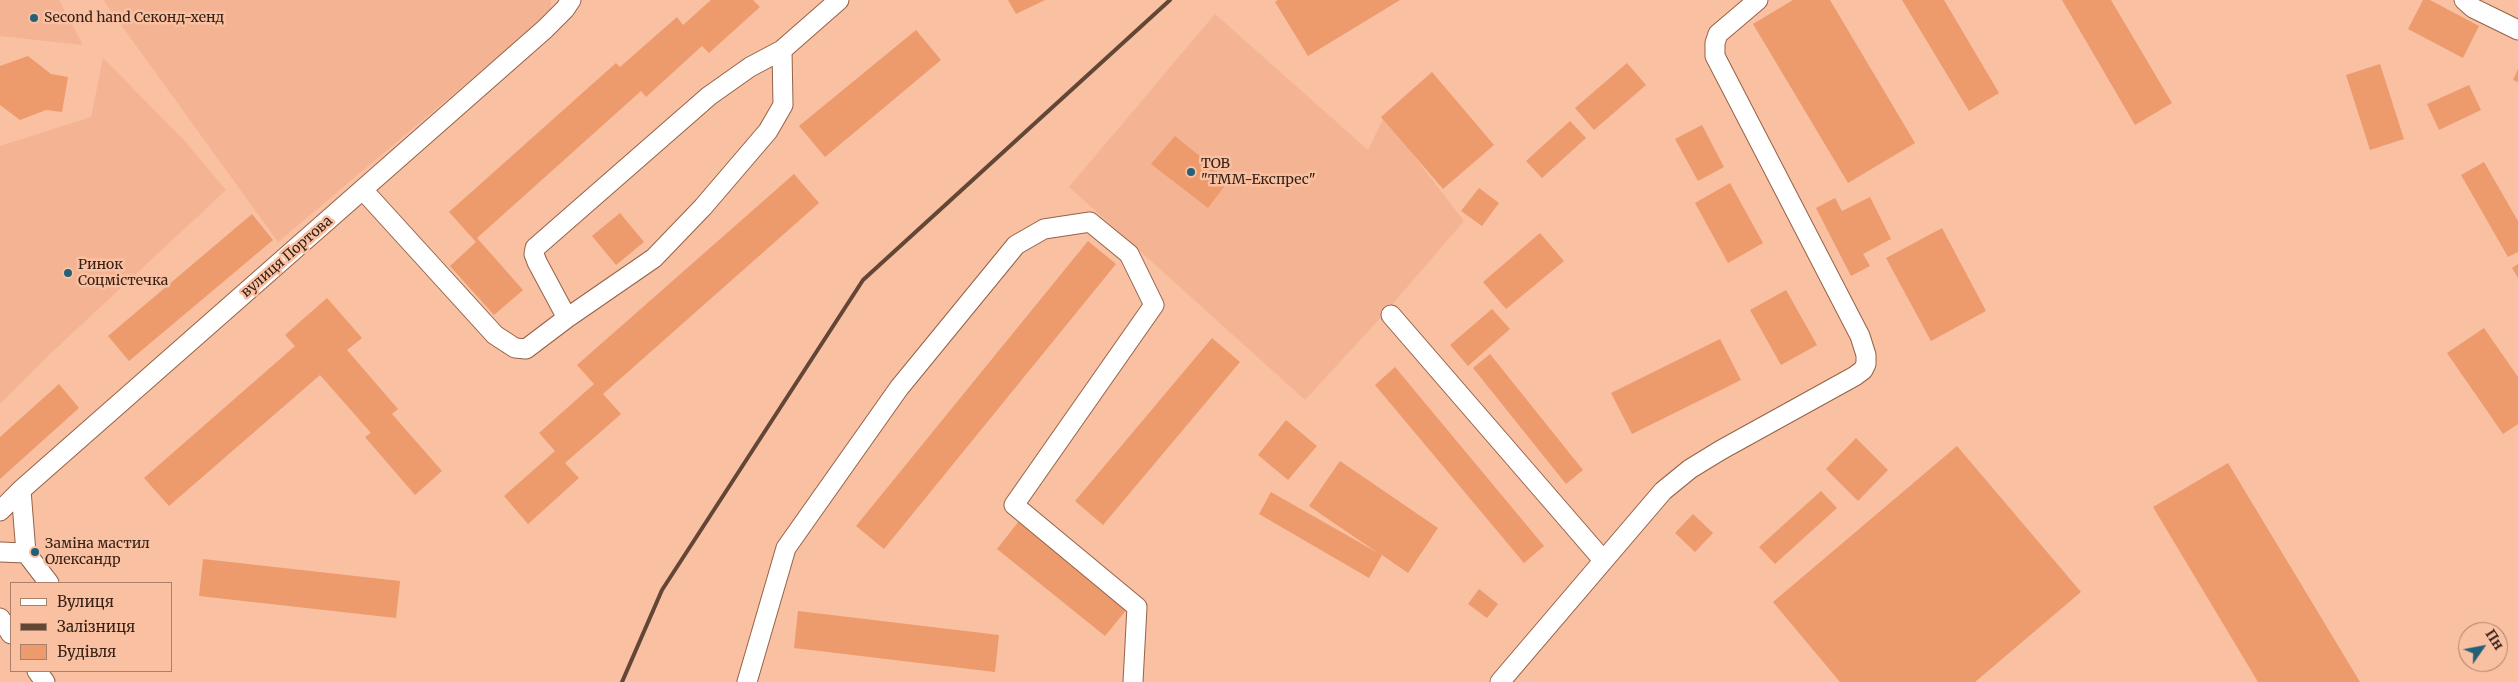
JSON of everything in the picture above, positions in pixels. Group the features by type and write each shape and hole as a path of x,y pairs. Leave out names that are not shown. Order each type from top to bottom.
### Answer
{"street":[{"name":"вулиця Портова","path":"0,511 21,490 545,29 565,9 571,0"},
{"path":"567,318 536,258 535,248 708,96 750,67 782,50 839,0"},
{"path":"1500,682 1663,491 1690,469 1846,382 1863,370 1866,364 1866,355 1860,336 1715,56 1714,43 1718,34 1758,0"},
{"path":"2464,0 2473,8 2518,30"},
{"path":"363,190 496,335 507,344 520,350 526,349 567,318 654,258 703,207 768,131 783,105 782,50"},
{"path":"747,682 786,548 899,388 1016,245 1044,228 1090,222 1129,254 1154,305 1014,505 1137,607 1133,682"},
{"path":"1391,314 1603,560"},
{"path":"21,490 26,553 48,582"},
{"path":"0,552 26,553"},
{"path":"0,618 10,633"}],"shaded area":[{"name":"Second hand Секонд-хенд","path":"0,0 59,0 83,45 0,36"},
{"path":"103,0 551,0 551,12 278,242"},
{"path":"1215,14 1368,150 1384,117 1464,221 1384,314 1305,400 1069,187"},
{"name":"Ринок Соцмістечка","path":"103,58 182,138 226,190 48,356 0,404 0,146 91,117"}],"building":[{"path":"711,0 753,0 760,7 709,53 702,46 646,97 641,91 477,238 523,290 494,315 450,266 476,242 449,212 616,63 620,67 677,17 683,25"},
{"path":"1008,0 1045,0 1016,14"},
{"path":"1278,0 1400,0 1308,56 1275,2"},
{"path":"1793,0 1830,0 1915,143 1848,183 1753,24"},
{"path":"1902,0 1944,0 1999,93 1969,111"},
{"path":"2062,0 2111,0 2172,103 2135,125"},
{"path":"2423,0 2430,0 2479,26 2463,58 2408,29"},
{"path":"916,30 941,60 825,157 799,126"},
{"path":"28,56 51,74 68,77 62,112 46,110 20,120 0,105 0,66"},
{"path":"1627,63 1646,85 1594,130 1575,108"},
{"path":"2380,64 2404,139 2370,150 2346,75"},
{"path":"2518,69 2518,82 2513,80"},
{"path":"1432,72 1494,145 1443,189 1381,117"},
{"path":"2469,85 2481,110 2439,130 2427,104"},
{"path":"1570,121 1586,138 1542,178 1526,161"},
{"path":"1702,125 1724,167 1698,181 1675,139"},
{"name":"ТОВ \"ТММ-Експрес\"","path":"1175,136 1229,180 1208,208 1151,164"},
{"path":"2484,162 2518,221 2518,252 2508,257 2461,175"},
{"path":"794,174 819,203 603,394 621,414 565,463 579,478 528,524 504,496 555,451 539,433 594,384 577,365"},
{"path":"1730,183 1763,243 1728,263 1695,203"},
{"path":"1479,188 1499,203 1482,226 1461,211"},
{"path":"1870,197 1891,239 1863,254 1870,266 1851,276 1816,208 1835,198 1842,211"},
{"path":"620,213 644,242 616,265 592,236"},
{"path":"252,214 273,240 129,361 108,336"},
{"path":"1942,228 1986,311 1931,341 1886,258"},
{"path":"1540,233 1564,261 1506,309 1483,282"},
{"path":"1088,241 1116,264 884,549 856,526"},
{"path":"2518,264 2518,278 2512,268"},
{"path":"1786,290 1817,345 1781,365 1750,310"},
{"path":"327,298 362,338 347,350 398,409 392,414 442,471 415,495 365,437 371,433 320,375 169,506 144,478 295,346 285,335"},
{"path":"1492,309 1510,329 1468,366 1450,345"},
{"path":"2484,328 2518,377 2518,424 2503,434 2447,353"},
{"path":"1212,338 1240,362 1103,525 1075,501"},
{"path":"1720,339 1741,380 1632,434 1611,393"},
{"path":"1490,354 1583,470 1566,484 1473,368"},
{"path":"1395,367 1544,546 1524,563 1375,385"},
{"path":"59,384 79,408 0,479 0,437"},
{"path":"1286,420 1317,446 1288,480 1258,455"},
{"path":"1856,438 1888,470 1858,501 1826,469"},
{"path":"1957,446 2081,592 1975,682 1840,682 1773,602"},
{"path":"1340,461 1438,528 1408,573 1382,555 1369,578 1259,514 1271,492 1378,553 1309,506"},
{"path":"2228,463 2360,682 2258,682 2153,507"},
{"path":"1821,491 1837,508 1775,564 1759,547"},
{"path":"1693,514 1713,533 1695,552 1675,533"},
{"path":"1019,521 1128,608 1105,636 997,549"},
{"path":"203,559 400,581 396,618 199,596"},
{"path":"1479,589 1498,604 1487,618 1468,604"},
{"path":"798,611 999,635 995,672 794,648"}],"railway":[{"path":"622,682 662,590 863,280 1170,0"}],"place":[{"name":"Second hand Секонд-хенд","path":"34,18"},
{"name":"ТОВ \"ТММ-Експрес\"","path":"1191,172"},
{"name":"Ринок Соцмістечка","path":"68,273"},
{"name":"Заміна мастил Олександр","path":"35,552"}]}
